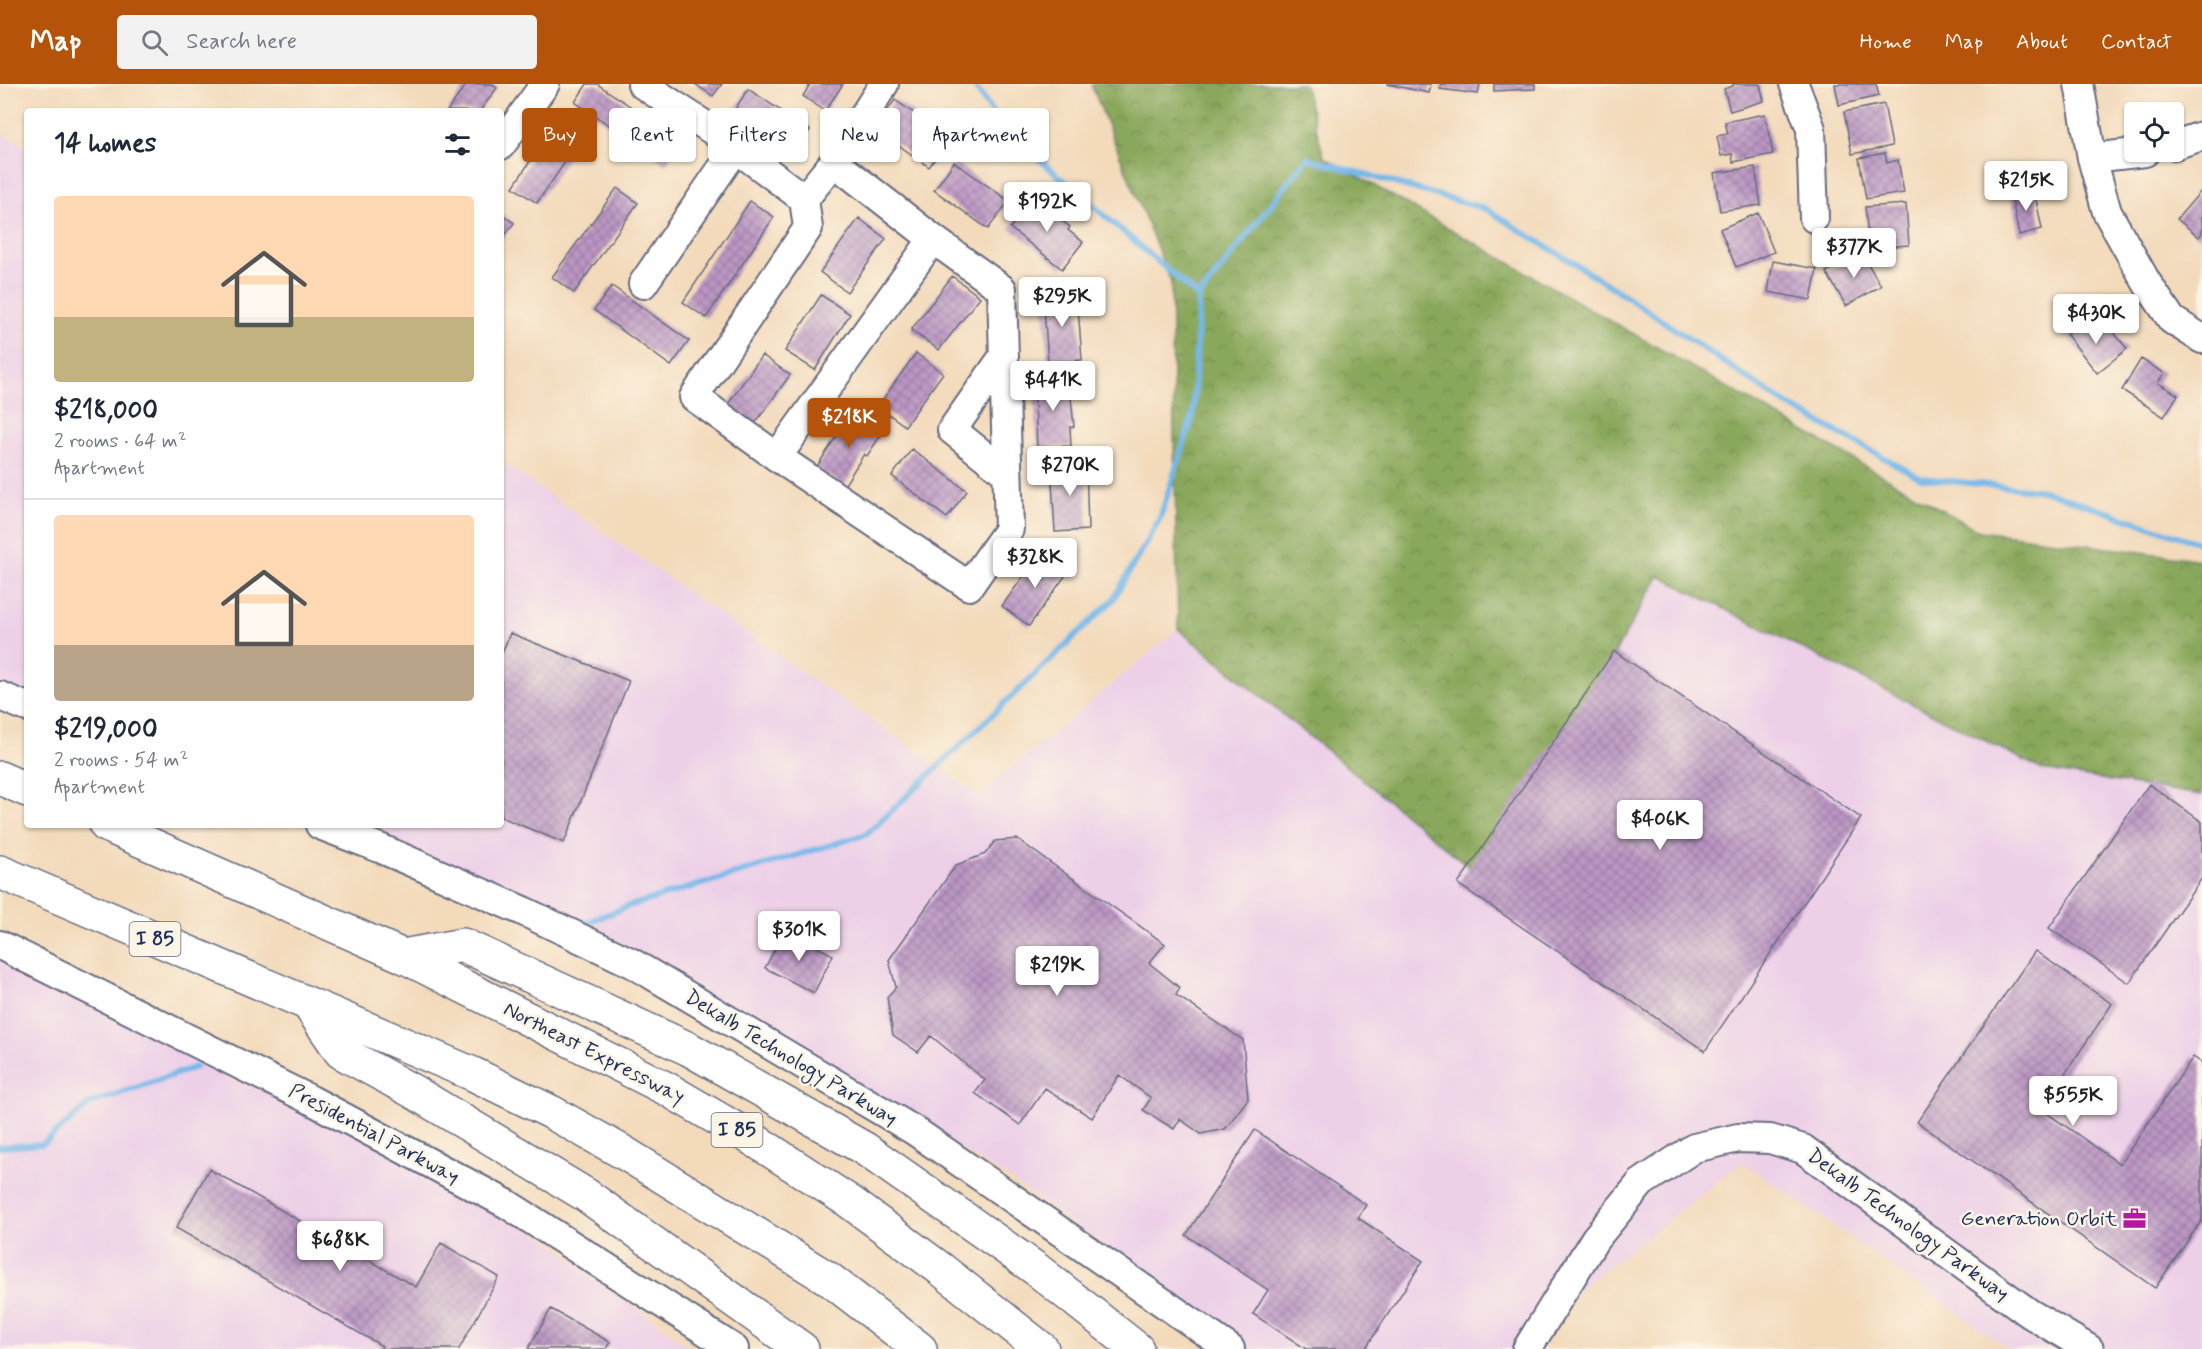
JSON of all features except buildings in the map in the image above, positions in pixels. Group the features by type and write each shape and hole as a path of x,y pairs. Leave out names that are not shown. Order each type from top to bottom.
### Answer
{"highway":[{"path":"0,778 24,789"},
{"name":"Northeast Expressway","path":"113,828 403,956 667,1089 756,1141 850,1202 942,1270 1042,1349"},
{"name":"I 85","path":"0,872 473,1074 551,1112 626,1154 829,1279 920,1349"},
{"path":"403,956 463,945 689,1049 865,1149 1036,1269 1137,1349"},
{"path":"309,1005 341,1052 414,1092 586,1195 802,1349"}],"street":[{"path":"504,141 545,84"},
{"path":"869,108 884,84"},
{"path":"1794,84 1811,129 1814,218"},
{"path":"2079,84 2092,158 2107,212 2147,283 2172,320 2202,339"},
{"path":"646,85 708,128"},
{"path":"2184,142 2202,136"},
{"path":"2092,158 2124,154"},
{"path":"643,284 726,162"},
{"path":"755,162 804,199 808,228 694,397 777,457 969,586 1009,530 1002,289 834,162 804,199"},
{"path":"777,457 933,239"},
{"path":"1004,356 952,430 1007,474"},
{"path":"0,696 24,706"},
{"name":"Dekalb Technology Parkway","path":"328,828 398,856 632,963 915,1131 1230,1349"},
{"name":"Presidential Parkway","path":"0,945 311,1100 507,1204 734,1349"},
{"name":"Dekalb Technology Parkway","path":"1527,1349 1595,1239 1641,1183 1694,1148 1738,1138 1770,1139 1803,1149 2029,1313 2089,1349"}],"shaded area":[{"path":"0,132 24,147 24,707 0,697"},
{"path":"504,463 979,796 1178,629 1484,879 1659,576 2043,770 2202,795 2202,1349 2009,1349 1742,1162 1579,1289 1542,1349 1246,1349 1002,1173 724,1015 336,828 504,828"},
{"path":"0,952 445,1163 691,1349 0,1349"}],"green space":[{"path":"1091,84 1304,84 1324,157 1979,531 2202,560 2202,795 2043,770 1659,576 1484,879 1178,629 1171,282"}],"waterway":[{"path":"973,84 1004,129 1199,297"},
{"path":"583,924 629,906 867,834 1113,600 1160,518 1193,415 1199,297 1307,158 1486,209 1615,289 1786,404 1921,478 2045,491 2202,544"},
{"path":"0,1147 43,1144 89,1104 196,1067"}],"place":[{"name":"Generation Orbit","path":"2135,1219"}]}
